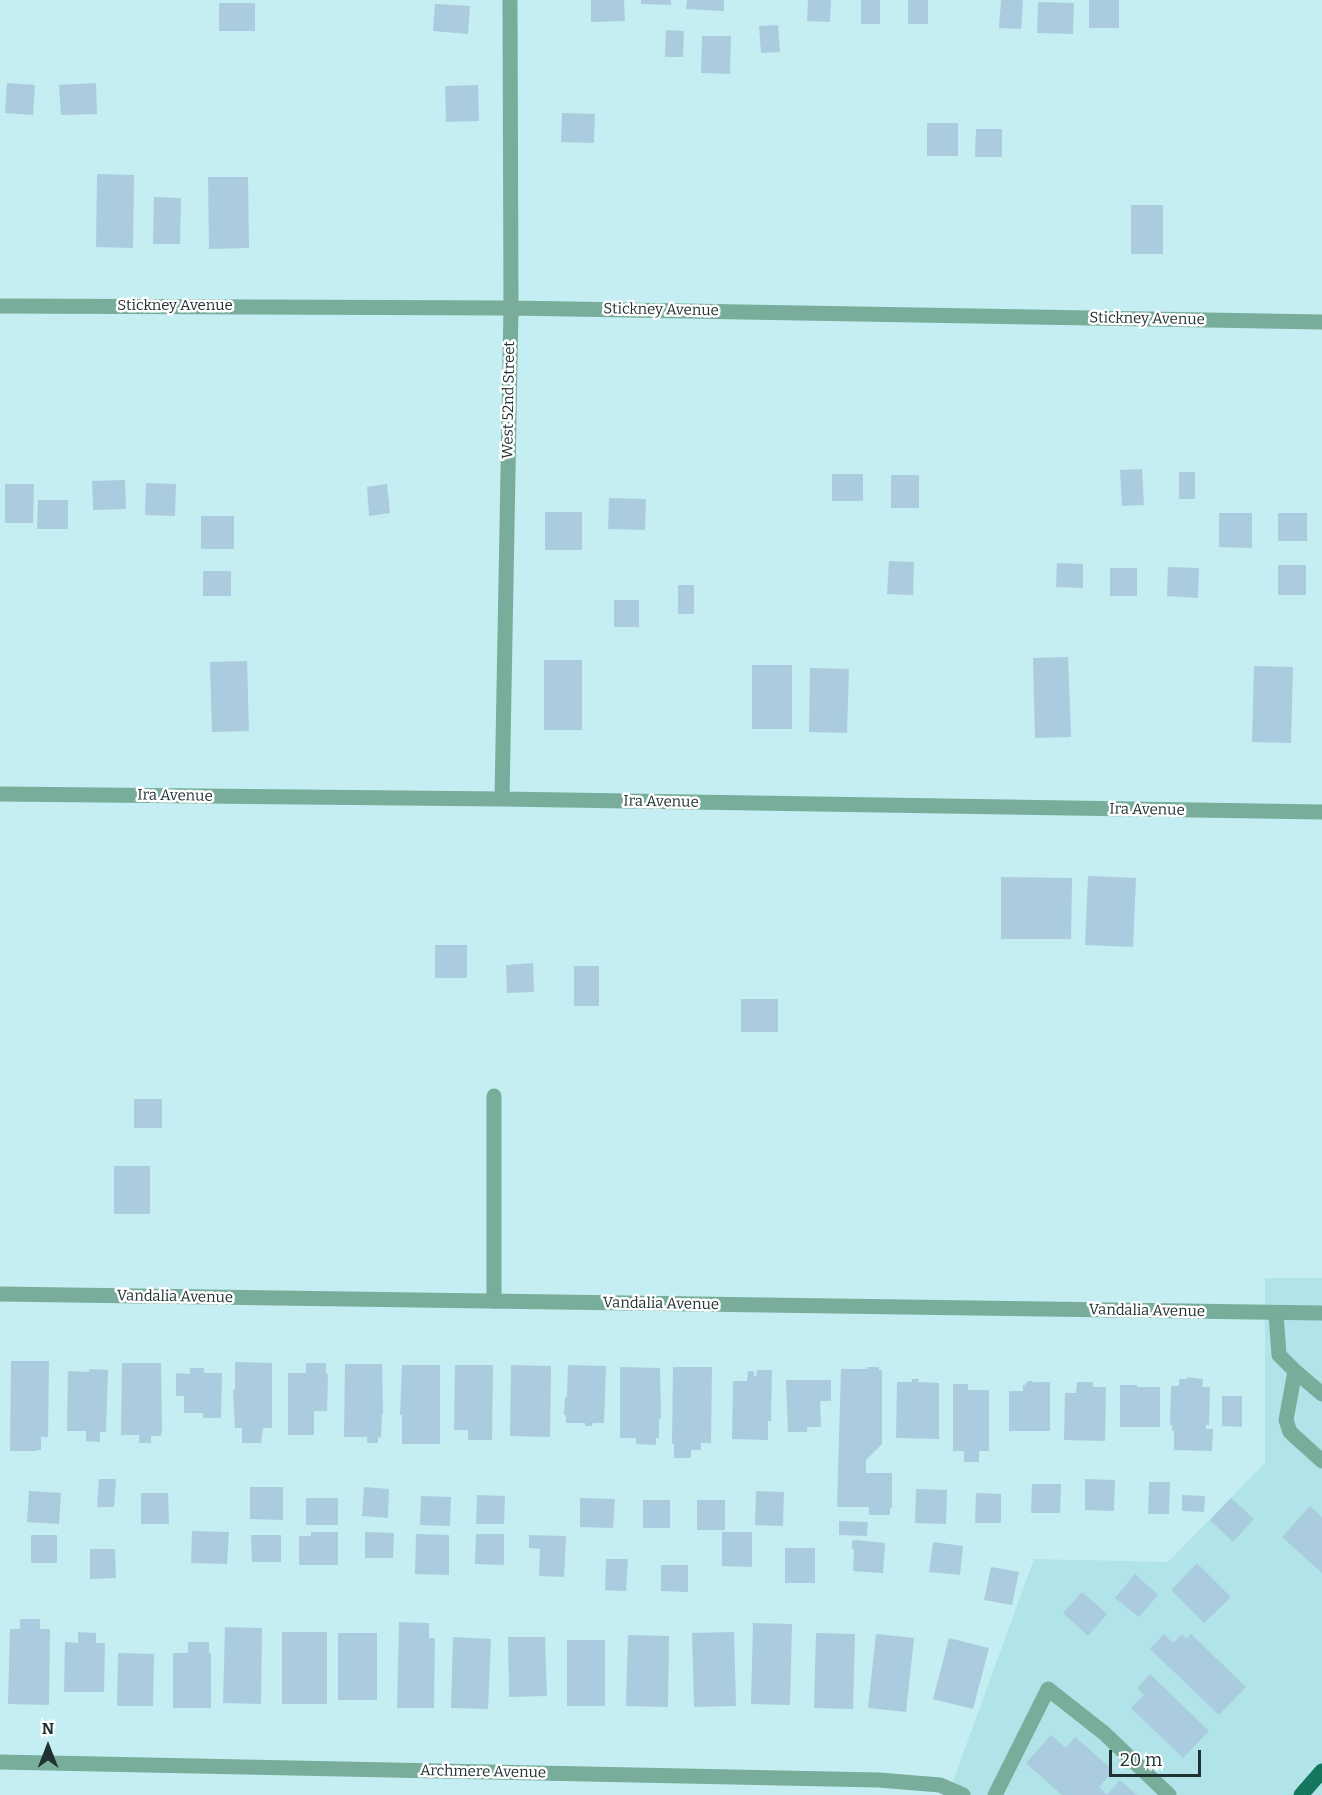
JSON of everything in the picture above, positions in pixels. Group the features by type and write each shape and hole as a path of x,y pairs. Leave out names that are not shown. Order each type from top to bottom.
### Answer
{"main road":[{"path":"1301,1795 1322,1771"}],"street":[{"name":"West 52nd Street","path":"502,799 511,308 510,0"},
{"name":"Stickney Avenue","path":"0,306 511,308 1322,322"},
{"name":"Ira Avenue","path":"0,794 502,799 1322,812"},
{"path":"494,1096 494,1301"},
{"name":"Vandalia Avenue","path":"0,1294 1322,1313"},
{"path":"1276,1313 1279,1355 1322,1394"},
{"path":"1295,1371 1286,1420 1290,1432 1322,1461"},
{"path":"995,1795 1048,1689 1104,1733 1169,1795"},
{"name":"Archmere Avenue","path":"0,1762 879,1780 940,1785 963,1795"}],"shaded area":[{"path":"1265,1278 1322,1278 1322,1795 948,1795 1034,1559 1168,1562 1265,1463"}],"building":[{"path":"591,0 624,0 625,21 591,22"},
{"path":"641,0 671,0 671,5 641,4"},
{"path":"687,0 724,0 724,11 686,9"},
{"path":"808,0 831,0 830,22 807,21"},
{"path":"861,0 880,0 880,24 861,24"},
{"path":"908,0 928,0 928,24 908,24"},
{"path":"1001,0 1023,0 1021,29 999,28"},
{"path":"1089,0 1119,0 1119,28 1089,28"},
{"path":"1038,2 1074,3 1073,34 1037,33"},
{"path":"219,3 255,3 255,31 219,31"},
{"path":"435,4 470,6 468,34 433,31"},
{"path":"778,25 780,52 761,53 759,26"},
{"path":"666,30 684,31 683,57 665,57"},
{"path":"702,36 731,36 730,74 701,73"},
{"path":"7,83 35,85 33,115 5,113"},
{"path":"96,83 97,114 61,115 59,85"},
{"path":"478,85 479,121 446,122 445,86"},
{"path":"562,113 595,114 594,143 561,142"},
{"path":"927,123 958,123 958,156 927,156"},
{"path":"976,129 1002,129 1002,157 975,157"},
{"path":"97,174 134,175 133,248 96,247"},
{"path":"208,177 248,177 249,248 209,249"},
{"path":"154,197 181,198 180,244 153,244"},
{"path":"1131,205 1163,205 1163,254 1131,254"},
{"path":"1142,469 1144,505 1122,506 1120,470"},
{"path":"1179,472 1195,472 1195,499 1179,499"},
{"path":"832,474 863,474 863,501 832,501"},
{"path":"891,475 919,475 919,508 891,508"},
{"path":"125,480 126,509 93,510 92,481"},
{"path":"146,483 176,484 175,516 145,515"},
{"path":"5,484 34,484 33,523 5,523"},
{"path":"387,484 390,513 369,516 367,487"},
{"path":"609,498 646,499 645,530 608,529"},
{"path":"38,500 68,500 68,529 37,529"},
{"path":"545,512 582,512 582,550 545,550"},
{"path":"1219,513 1252,513 1252,548 1219,547"},
{"path":"1278,513 1307,513 1307,541 1278,541"},
{"path":"201,516 234,516 234,549 201,549"},
{"path":"889,561 914,562 913,595 887,594"},
{"path":"1057,563 1083,564 1083,588 1056,587"},
{"path":"1278,565 1306,565 1306,595 1278,595"},
{"path":"1168,567 1199,568 1198,598 1167,596"},
{"path":"1110,568 1137,568 1137,596 1110,596"},
{"path":"203,571 231,571 231,596 203,596"},
{"path":"678,585 694,585 694,614 678,614"},
{"path":"614,600 639,600 639,627 614,627"},
{"path":"1068,657 1071,737 1035,738 1033,658"},
{"path":"544,660 582,660 582,730 544,730"},
{"path":"247,661 249,731 212,732 210,662"},
{"path":"752,665 792,665 792,729 752,729"},
{"path":"1254,666 1293,667 1291,743 1252,742"},
{"path":"810,668 849,669 847,733 809,732"},
{"path":"1088,876 1136,878 1133,947 1085,945"},
{"path":"1001,877 1072,878 1071,939 1001,939"},
{"path":"435,945 467,945 467,978 435,978"},
{"path":"533,963 534,992 507,993 506,965"},
{"path":"574,966 599,966 599,1006 574,1006"},
{"path":"741,999 778,999 778,1032 741,1032"},
{"path":"134,1099 162,1099 162,1128 134,1128"},
{"path":"114,1166 150,1166 150,1214 114,1214"},
{"path":"11,1361 49,1361 48,1437 41,1437 41,1450 10,1451"},
{"path":"235,1362 272,1363 272,1428 263,1428 261,1443 242,1443 242,1428 235,1428 233,1390 235,1390"},
{"path":"122,1363 161,1363 162,1430 161,1436 151,1436 151,1443 139,1443 139,1435 121,1435"},
{"path":"306,1363 326,1363 327,1411 314,1411 314,1435 288,1435 288,1373 306,1373"},
{"path":"345,1364 382,1364 383,1414 381,1438 378,1437 378,1443 367,1443 367,1437 344,1437"},
{"path":"402,1365 440,1365 440,1444 402,1444 402,1415 400,1415"},
{"path":"455,1365 493,1365 492,1440 468,1440 468,1430 454,1430"},
{"path":"511,1365 551,1366 550,1437 510,1436"},
{"path":"568,1365 606,1366 604,1423 585,1426 585,1423 566,1423 566,1415 564,1415"},
{"path":"620,1367 660,1368 661,1419 659,1419 659,1438 656,1438 656,1445 636,1444 636,1438 620,1438"},
{"path":"673,1367 712,1367 711,1443 701,1443 701,1450 691,1450 691,1458 674,1458 674,1444 672,1444"},
{"path":"867,1367 879,1367 879,1370 882,1370 882,1444 866,1460 866,1473 892,1473 890,1515 869,1515 869,1507 837,1507 841,1369 867,1369"},
{"path":"190,1368 204,1368 204,1373 222,1373 221,1418 203,1418 203,1413 184,1413 184,1396 176,1396 176,1373 190,1374"},
{"path":"89,1369 108,1370 106,1432 100,1432 100,1442 86,1441 86,1431 67,1431 68,1371 89,1372"},
{"path":"757,1370 772,1370 771,1421 768,1421 768,1440 732,1439 733,1381 747,1381 748,1371 754,1371 754,1376 756,1376"},
{"path":"1187,1377 1203,1379 1202,1387 1210,1387 1209,1425 1206,1425 1206,1429 1213,1429 1212,1451 1174,1450 1174,1431 1170,1425 1171,1386 1179,1386 1179,1379 1187,1379"},
{"path":"912,1379 919,1379 918,1382 939,1383 939,1439 896,1438 897,1382 912,1382"},
{"path":"786,1380 831,1380 831,1401 820,1401 821,1427 807,1427 807,1432 788,1432"},
{"path":"1028,1381 1050,1382 1050,1431 1009,1431 1009,1391 1023,1391 1023,1385"},
{"path":"1077,1382 1093,1382 1093,1387 1106,1387 1105,1441 1064,1440 1065,1393 1076,1393"},
{"path":"953,1384 968,1384 968,1390 989,1390 989,1451 979,1451 979,1462 964,1462 964,1451 953,1451"},
{"path":"1120,1385 1160,1387 1160,1427 1120,1427"},
{"path":"1222,1396 1242,1396 1242,1427 1222,1426"},
{"path":"99,1479 116,1479 114,1507 97,1507"},
{"path":"1085,1479 1115,1480 1114,1511 1085,1510"},
{"path":"1149,1482 1170,1482 1169,1514 1148,1514"},
{"path":"1032,1484 1061,1484 1060,1513 1031,1513"},
{"path":"250,1487 283,1487 283,1520 250,1519"},
{"path":"364,1487 389,1489 388,1518 362,1516"},
{"path":"916,1489 947,1490 946,1524 915,1523"},
{"path":"29,1491 61,1493 59,1524 27,1522"},
{"path":"756,1491 784,1492 783,1526 755,1525"},
{"path":"141,1493 168,1493 169,1524 141,1524"},
{"path":"976,1493 1001,1494 1001,1523 975,1523"},
{"path":"477,1495 505,1496 504,1524 476,1524"},
{"path":"1182,1495 1205,1496 1204,1512 1182,1511"},
{"path":"421,1496 451,1497 450,1526 420,1525"},
{"path":"306,1498 338,1498 338,1525 306,1525"},
{"path":"580,1498 615,1499 613,1528 580,1527"},
{"path":"1231,1498 1254,1519 1233,1542 1210,1520"},
{"path":"643,1500 670,1500 670,1528 643,1528"},
{"path":"697,1500 725,1500 725,1530 697,1530"},
{"path":"1310,1506 1322,1517 1322,1573 1282,1537"},
{"path":"839,1521 868,1522 867,1536 839,1535"},
{"path":"192,1531 229,1532 227,1564 191,1563"},
{"path":"311,1532 338,1532 338,1565 299,1565 299,1536 311,1536"},
{"path":"365,1532 394,1533 393,1558 365,1558"},
{"path":"722,1532 752,1532 752,1567 722,1566"},
{"path":"416,1534 449,1535 449,1575 415,1574"},
{"path":"476,1534 504,1534 504,1565 475,1564"},
{"path":"31,1535 57,1535 57,1563 31,1563"},
{"path":"251,1535 281,1535 281,1562 252,1562"},
{"path":"529,1535 566,1536 564,1577 539,1576 540,1549 529,1548"},
{"path":"852,1541 885,1543 883,1573 853,1571"},
{"path":"933,1542 963,1546 960,1575 929,1572"},
{"path":"785,1548 815,1548 815,1583 785,1583"},
{"path":"90,1549 115,1549 116,1578 90,1579"},
{"path":"606,1559 628,1559 626,1591 605,1590"},
{"path":"1197,1563 1231,1597 1204,1623 1171,1590"},
{"path":"661,1565 688,1565 688,1592 661,1591"},
{"path":"991,1567 1019,1572 1012,1605 984,1600"},
{"path":"1135,1574 1158,1595 1139,1617 1115,1598"},
{"path":"1082,1592 1107,1614 1088,1636 1063,1613"},
{"path":"20,1619 40,1619 40,1629 50,1629 49,1705 8,1704 10,1629 20,1629"},
{"path":"399,1622 429,1623 429,1638 435,1638 434,1708 397,1708"},
{"path":"753,1623 792,1624 790,1705 751,1704"},
{"path":"225,1627 262,1628 261,1704 223,1703"},
{"path":"78,1632 96,1633 96,1643 105,1643 104,1692 64,1692 65,1642 78,1643"},
{"path":"282,1632 327,1632 327,1704 282,1704"},
{"path":"734,1632 736,1706 694,1707 692,1633"},
{"path":"338,1633 377,1633 377,1700 338,1700"},
{"path":"816,1633 855,1634 853,1709 814,1708"},
{"path":"876,1634 914,1638 906,1712 868,1708"},
{"path":"1164,1634 1173,1643 1182,1634 1186,1639 1191,1634 1246,1687 1219,1715 1150,1649"},
{"path":"628,1635 669,1636 668,1707 626,1706"},
{"path":"453,1637 491,1639 488,1709 451,1708"},
{"path":"508,1637 545,1637 547,1696 509,1697"},
{"path":"949,1638 989,1648 973,1709 933,1699"},
{"path":"567,1640 605,1640 605,1706 567,1706"},
{"path":"188,1642 209,1642 211,1708 173,1708 173,1653 188,1653"},
{"path":"118,1653 154,1654 153,1706 117,1706"},
{"path":"1150,1674 1209,1731 1183,1758 1131,1708 1144,1695 1137,1688"},
{"path":"1051,1735 1066,1748 1075,1737 1114,1771 1099,1787 1107,1795 1062,1795 1026,1763"},
{"path":"1120,1780 1137,1795 1107,1795"}]}
